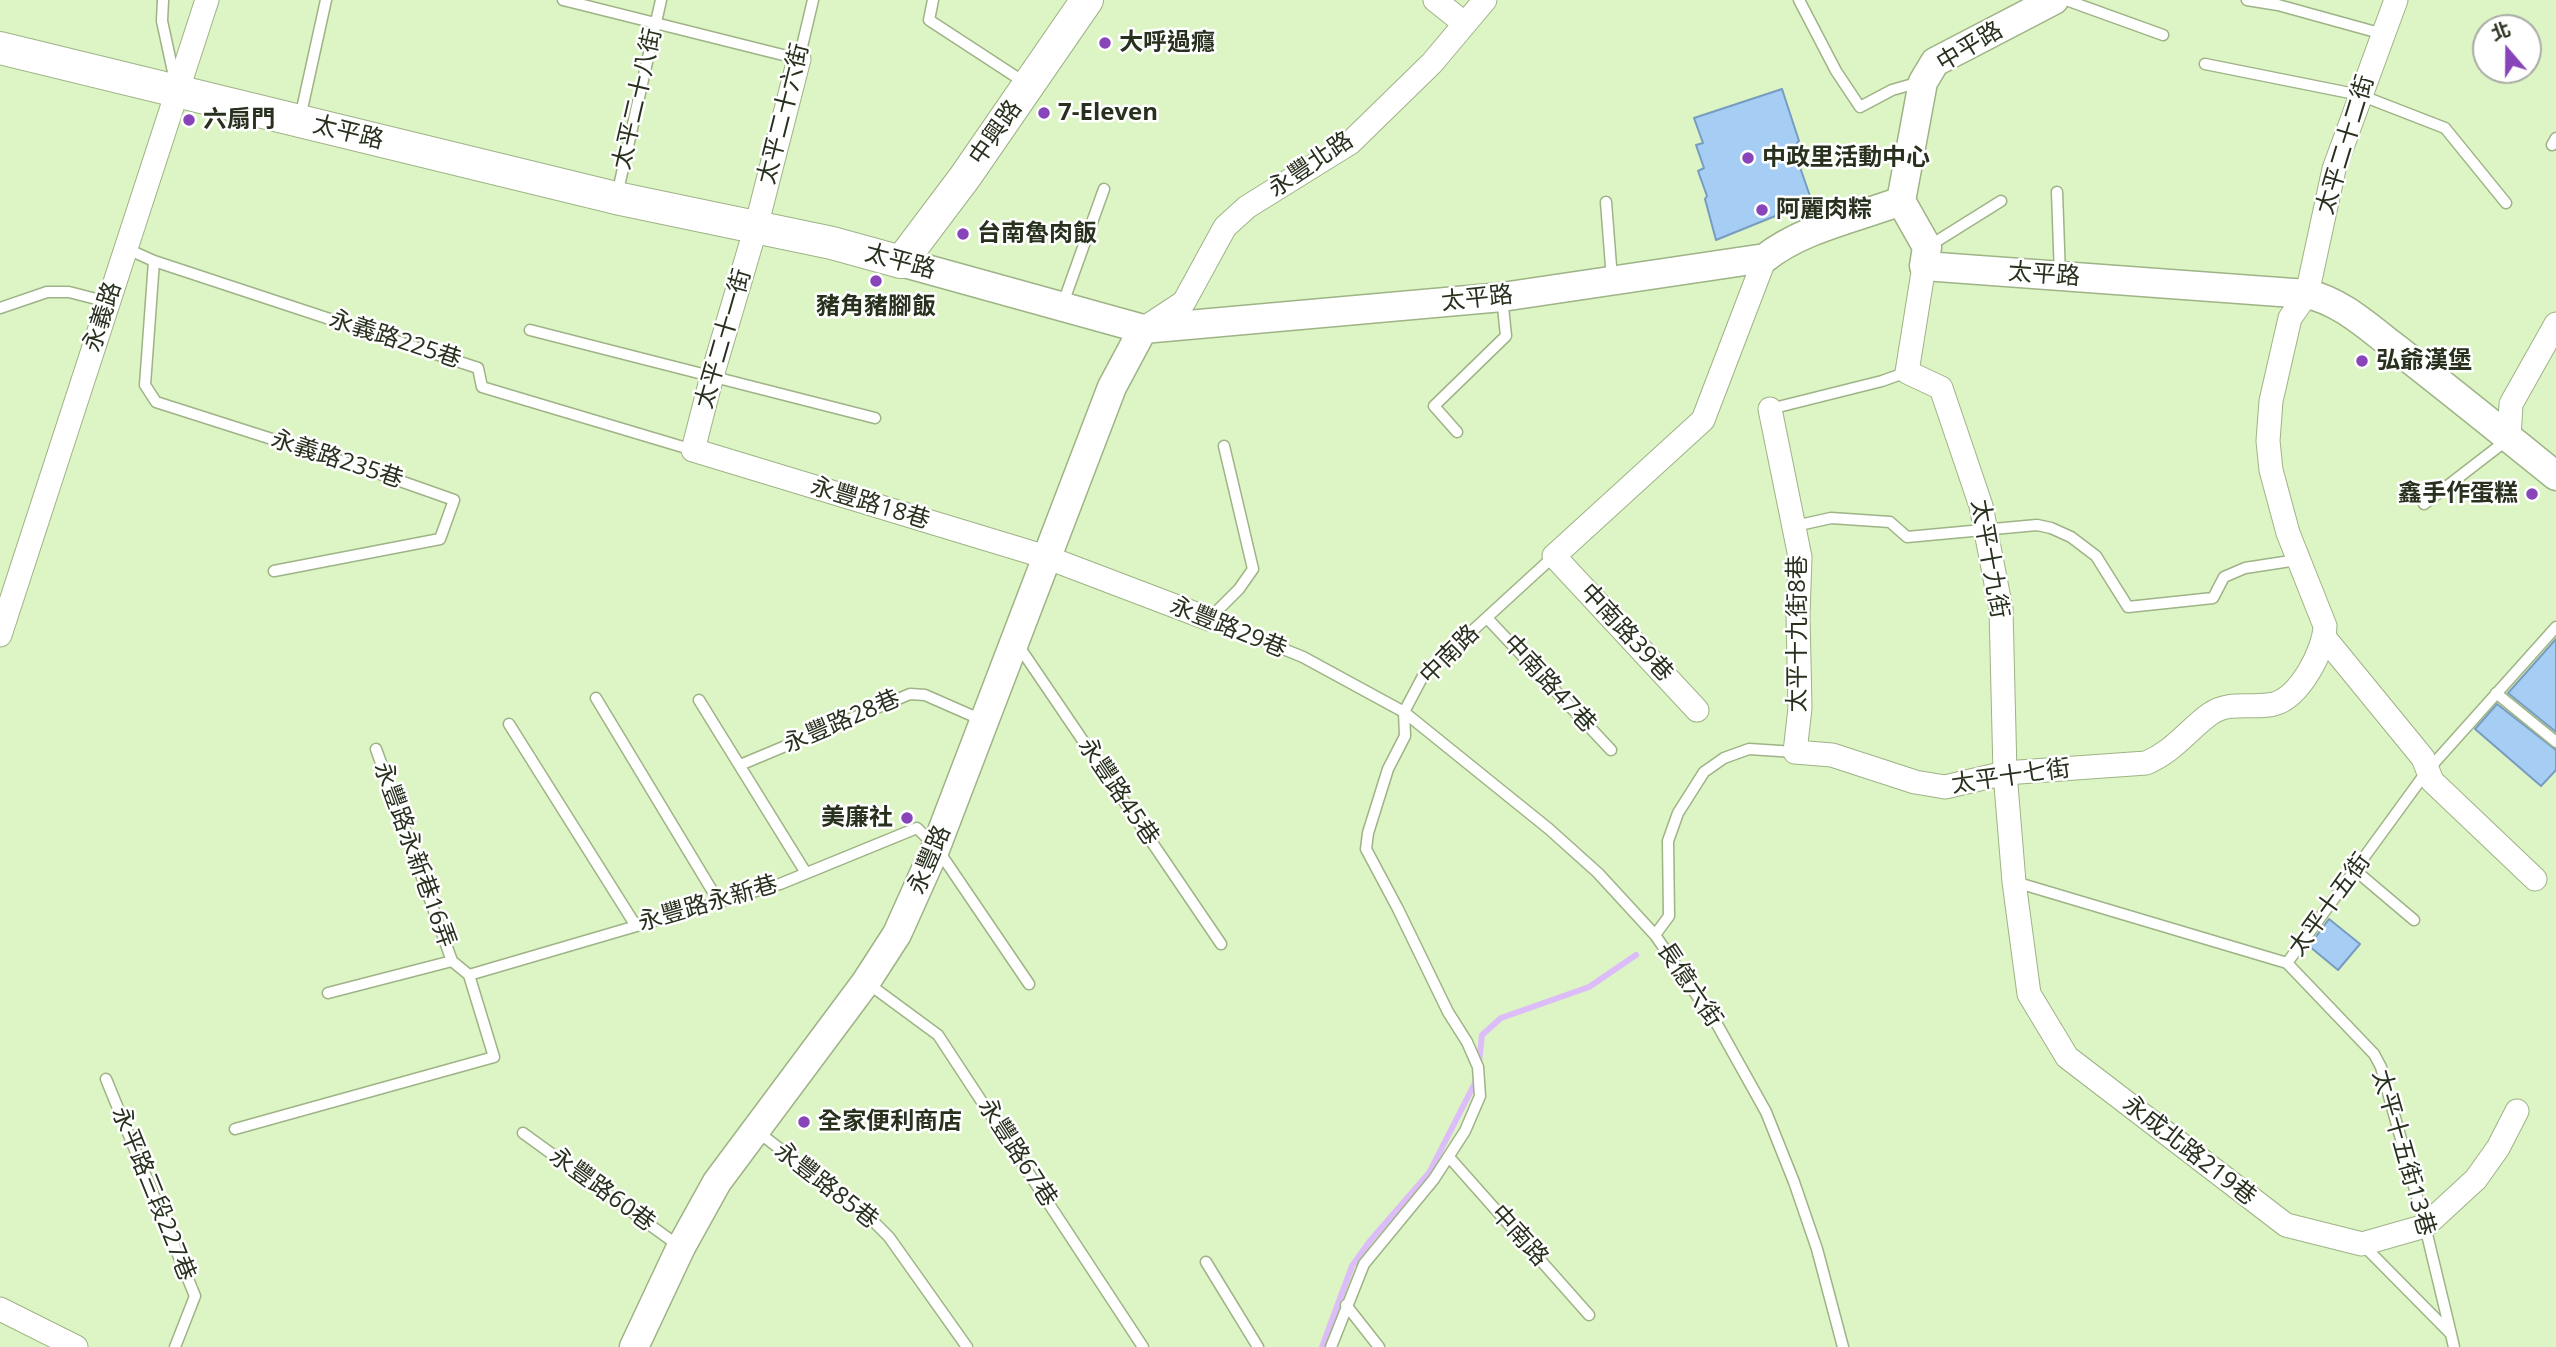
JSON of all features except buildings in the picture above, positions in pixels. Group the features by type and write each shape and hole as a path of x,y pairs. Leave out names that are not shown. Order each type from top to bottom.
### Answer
{"main road":[{"name":"中興路","path":"901,262 965,177 1087,0"},
{"name":"太平路","path":"0,48 616,198 832,243 901,262"}],"street":[{"name":"永義路","path":"1,627 207,0"},
{"path":"1435,0 1465,24"},
{"name":"永豐北路","path":"1143,329 1184,302 1225,227 1247,207 1350,143 1403,94 1485,0"},
{"name":"太平二十二街","path":"2307,294 2334,169 2396,0"},
{"name":"中平路","path":"1900,201 1923,82 1935,62 2040,3"},
{"name":"太平二十六街","path":"756,227 799,59"},
{"path":"1900,201 1925,256 1907,372"},
{"name":"太平路","path":"901,262 1143,329 1502,297 1765,258 1781,245 1804,235 1900,201"},
{"name":"太平二十一街","path":"693,450 756,227"},
{"name":"太平路","path":"1925,256 2060,276 2323,297 2349,313 2556,477"},
{"name":"中南路","path":"1554,556 1703,420 1765,258"},
{"path":"2307,294 2290,318 2271,401 2268,441 2271,470 2297,560 2325,626 2324,636 2423,758 2432,781 2535,879"},
{"path":"2509,438 2511,404 2556,324"},
{"name":"永豐路","path":"634,1347 681,1247 717,1182 866,982 897,934 936,847 1111,387 1143,329"},
{"name":"太平十九街","path":"1907,372 1941,388 1969,465 1987,528 2001,609 2004,773 2014,882"},
{"name":"太平十九街8巷","path":"1770,409 1795,526 1801,576 1798,615 1800,708 1794,752"},
{"name":"永豐路18巷","path":"693,450 1046,557"},
{"name":"中南路39巷","path":"1554,556 1698,710"},
{"name":"永豐路29巷","path":"1046,557 1209,619"},
{"name":"太平十七街","path":"1794,752 1832,755 1916,782 1945,787 2004,773 2146,762 2163,756 2212,713 2225,707 2245,704 2271,705 2284,700 2294,692 2312,666 2324,636"},
{"name":"永成北路219巷","path":"2014,882 2029,993 2067,1057 2286,1225 2362,1244"},
{"path":"2362,1244 2425,1226 2476,1179 2498,1147 2517,1111"},
{"path":"0,1309 76,1347"}],"lane":[{"path":"163,0 162,21 177,91"},
{"name":"太平路","path":"300,121 326,0"},
{"path":"562,0 799,59"},
{"name":"太平二十八街","path":"616,198 661,0"},
{"name":"太平二十六街","path":"799,59 813,0"},
{"path":"933,0 929,20 1029,85"},
{"path":"1799,0 1836,71 1860,107 1892,90 1923,82"},
{"path":"2066,0 2163,35"},
{"path":"2247,0 2278,5 2383,34"},
{"path":"2205,64 2360,95 2445,128 2506,203"},
{"path":"1062,306 1104,190"},
{"path":"2057,192 2060,276"},
{"path":"1925,256 2001,201"},
{"path":"1606,202 1612,282"},
{"name":"永義路225巷","path":"125,248 154,261 478,368 482,387 693,450"},
{"name":"永義路235巷","path":"154,261 145,385 156,402 454,500 440,539 274,571"},
{"path":"0,308 47,292 69,292 108,302"},
{"path":"1457,432 1434,406 1506,336 1502,297"},
{"path":"530,330 875,418"},
{"name":"太平十九街8巷","path":"1770,409 1882,381 1907,372"},
{"path":"2424,504 2509,438"},
{"path":"1209,619 1239,589 1252,569 1224,446"},
{"path":"1795,526 1831,519 1890,522 1907,537 2037,524 2071,537 2096,556 2128,607 2213,598 2224,577 2245,568 2297,560"},
{"name":"中南路","path":"1331,1347 1364,1264 1414,1205 1449,1157 1465,1131 1480,1096 1478,1067 1366,849 1368,833 1388,769 1405,736 1404,712 1423,676 1554,556"},
{"name":"中南路47巷","path":"1488,618 1611,750"},
{"name":"永豐路29巷","path":"1209,619 1303,657 1404,712"},
{"name":"太平十五街","path":"2014,882 2287,963 2427,771 2556,627"},
{"name":"永豐路45巷","path":"1014,639 1222,944"},
{"path":"2496,693 2556,743"},
{"name":"永豐路28巷","path":"740,765 910,694 925,695 984,721"},
{"path":"596,698 719,902"},
{"path":"699,700 806,873"},
{"name":"長億六街","path":"1404,712 1549,829 1598,873 1655,935 1718,1026 1766,1112 1794,1182 1843,1347"},
{"path":"509,724 636,926"},
{"name":"永豐路永新巷16弄","path":"376,749 452,961"},
{"name":"太平十七街","path":"1655,935 1669,916 1668,841 1678,813 1704,772 1724,758 1749,750 1794,752"},
{"name":"永豐路永新巷","path":"469,975 780,884 917,828 936,847"},
{"path":"936,847 1029,984"},
{"path":"2356,871 2414,920"},
{"path":"235,1129 494,1057 469,975 452,961 328,993"},
{"name":"太平十五街13巷","path":"2287,963 2374,1054 2381,1067 2425,1226 2451,1334"},
{"name":"永豐路67巷","path":"866,982 938,1035 1143,1347"},
{"name":"永平路三段227巷","path":"106,1079 195,1296 175,1347"},
{"name":"永豐路85巷","path":"755,1130 871,1219 889,1237 967,1347"},
{"name":"永豐路60巷","path":"523,1133 681,1247"},
{"name":"中南路","path":"1449,1157 1589,1315"},
{"path":"2362,1244 2451,1334 2454,1347"},
{"path":"1206,1262 1258,1347"},
{"path":"1346,1306 1379,1347"}],"waterway":[{"path":"1479,1063 1482,1035 1501,1018 1589,987 1636,955"},
{"path":"1322,1347 1352,1266 1429,1173 1476,1081"}],"place":[{"name":"大呼過癮","path":"1105,43"},
{"name":"7-Eleven","path":"1044,113"},
{"name":"六扇門","path":"189,120"},
{"name":"中政里活動中心","path":"1748,158"},
{"name":"阿麗肉粽","path":"1762,210"},
{"name":"台南魯肉飯","path":"963,234"},
{"name":"豬角豬腳飯","path":"876,281"},
{"name":"弘爺漢堡","path":"2362,361"},
{"name":"鑫手作蛋糕","path":"2532,494"},
{"name":"美廉社","path":"907,818"},
{"name":"全家便利商店","path":"804,1122"}]}
